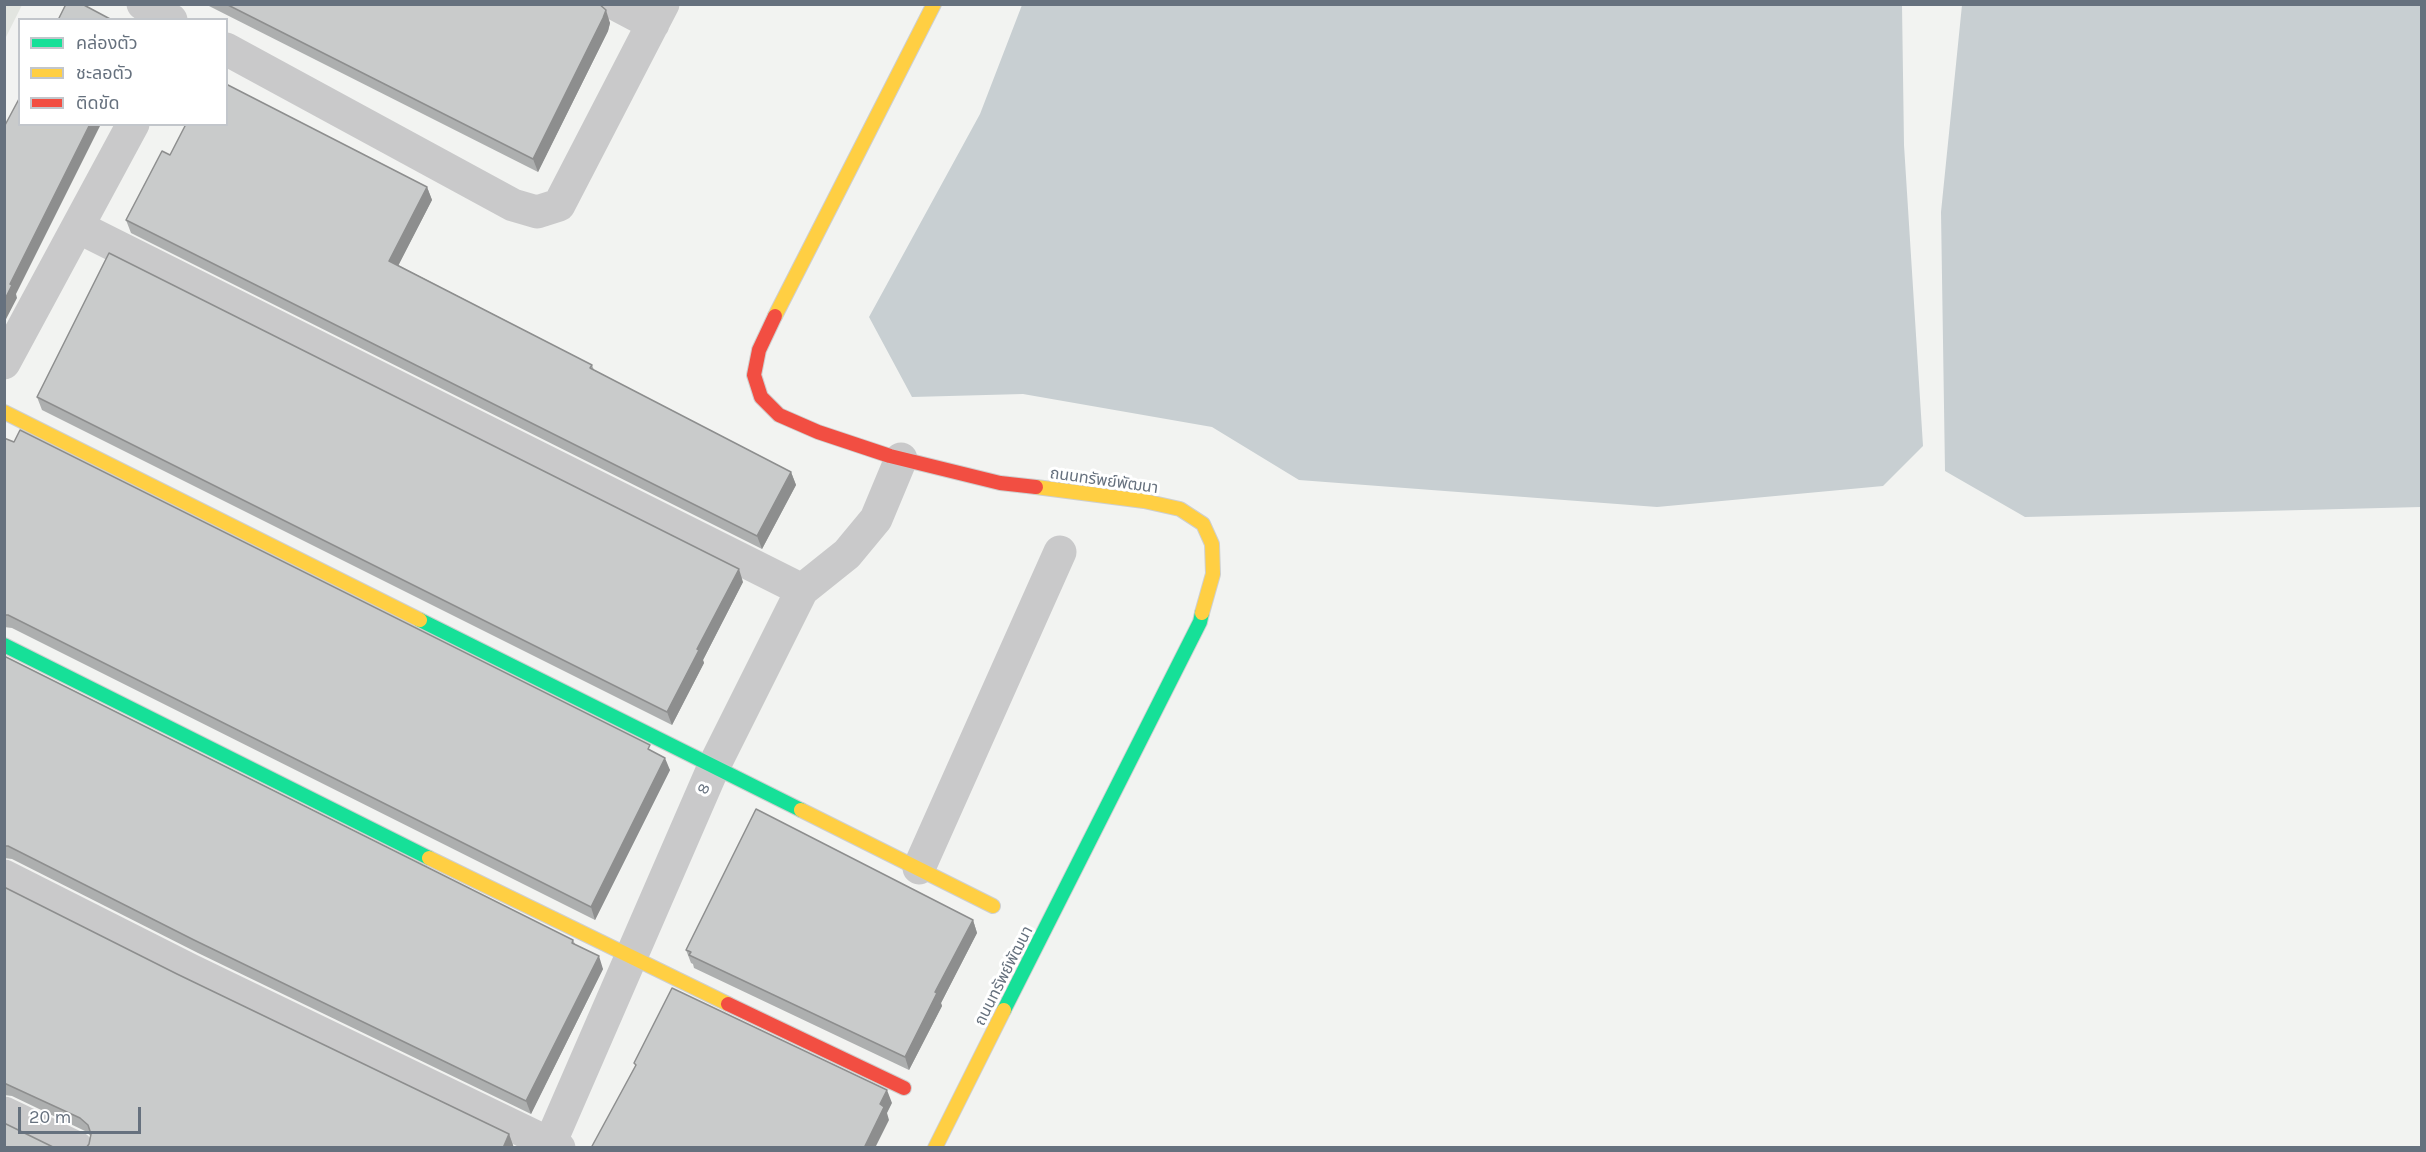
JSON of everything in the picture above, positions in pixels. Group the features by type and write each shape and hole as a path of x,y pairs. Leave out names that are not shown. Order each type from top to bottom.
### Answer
{"street":[{"path":"143,4 168,18"},
{"path":"228,50 513,205 537,212 559,205 658,14 615,4"},
{"name":"ถนนทรัพย์พัฒนา","path":"934,4 759,350 754,375 761,397 779,415 818,432 901,459 1000,483 1144,501 1180,509 1203,524 1212,544 1213,574 1200,622 935,1148"},
{"path":"4,363 132,126"},
{"path":"78,226 802,590"},
{"path":"4,412 993,906"},
{"name":"8","path":"553,1146 714,766 802,590 847,554 876,519 901,459"},
{"path":"919,868 1060,552"},
{"path":"4,645 632,959 904,1088"},
{"path":"4,876 190,970 553,1146"},
{"path":"4,1113 77,1148"}],"shaded area":[{"path":"4,5 22,5 5,39"},
{"path":"1022,5 1902,5 1904,145 1923,446 1883,486 1657,507 1299,480 1212,427 1023,394 912,397 869,317 980,114"},
{"path":"1962,5 2421,5 2421,507 2025,517 1945,471 1941,212"}],"building":[{"path":"66,4 82,4 108,18 59,18"},
{"path":"226,4 599,4 606,10 533,159"},
{"path":"228,85 427,187 389,261 592,365 590,368 791,472 757,536 126,220 162,151 170,155 185,126 228,126"},
{"path":"18,101 18,126 89,126 10,284 12,285 4,301 4,127"},
{"path":"109,253 739,569 667,712 37,397"},
{"path":"20,430 650,745 648,749 665,758 591,907 4,615 4,438 14,442"},
{"path":"4,656 573,940 572,943 599,956 526,1101 4,846"},
{"path":"756,809 973,920 935,992 937,993 905,1057 689,955 691,952 686,950"},
{"path":"4,887 177,974 509,1134 503,1148 86,1148 91,1134 88,1125 80,1118 4,1083"},
{"path":"672,988 887,1090 880,1104 884,1107 864,1148 591,1148 636,1065 634,1063"},
{"path":"4,1123 55,1148 4,1148"}],"traffic: fast":[{"path":"1004,1010 1200,622 1202,613"},
{"path":"420,620 801,810"},
{"path":"4,645 429,858"}],"traffic: slow":[{"path":"775,316 934,4"},
{"path":"4,412 420,620"},
{"path":"1036,487 1144,501 1180,509 1203,524 1212,544 1213,574 1202,613"},
{"path":"801,810 993,906"},
{"path":"429,858 728,1004"},
{"path":"935,1148 1004,1010"}],"traffic: jam":[{"path":"775,316 759,350 754,375 761,397 779,415 818,432 890,456 1000,483 1036,487"},
{"path":"728,1004 904,1088"}]}
